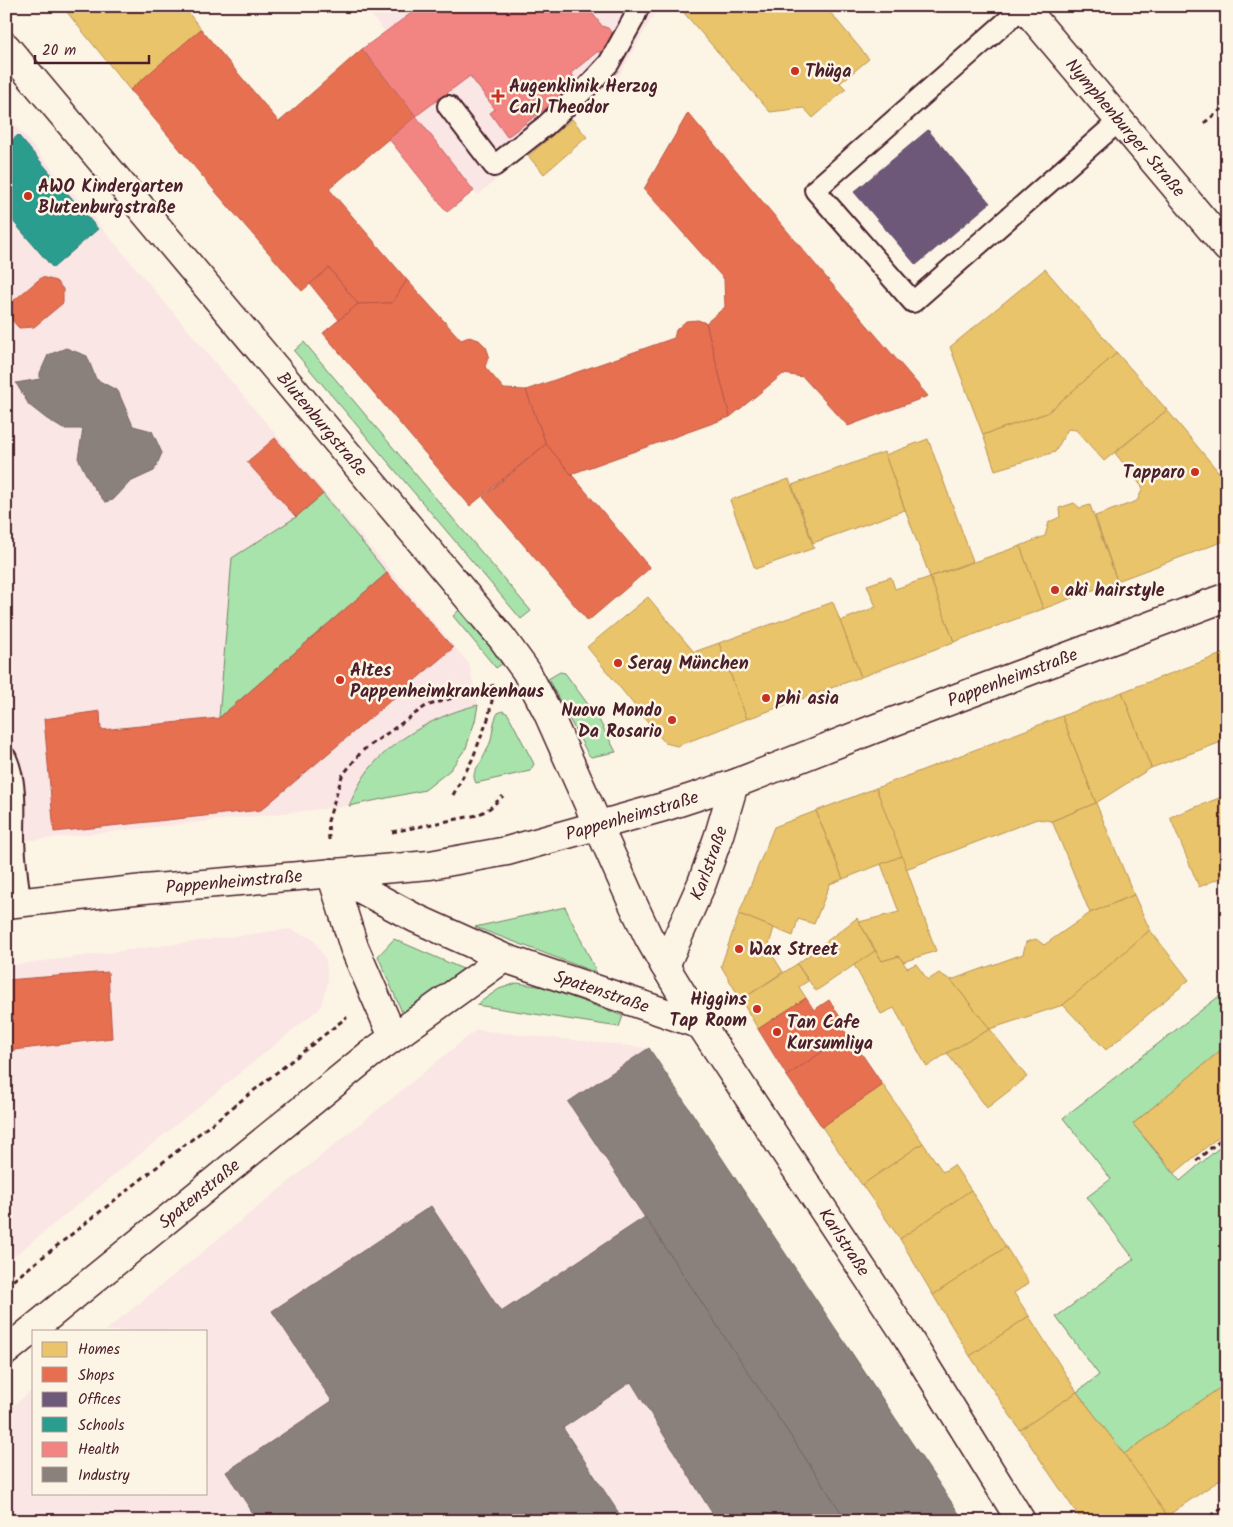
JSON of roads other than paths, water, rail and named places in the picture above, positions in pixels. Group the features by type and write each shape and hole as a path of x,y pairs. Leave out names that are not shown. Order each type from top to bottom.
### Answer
{"street":[{"name":"Nymphenburger Straße","path":"1023,6 1227,248"},
{"name":"Blutenburgstraße","path":"6,47 502,638 526,671 548,711 599,826"},
{"name":"Pappenheimstraße","path":"13,903 144,889 430,865 507,850 685,801 734,784 874,728 1227,597"},
{"name":"Karlstraße","path":"665,966 702,883 734,784"},
{"name":"Karlstraße","path":"599,826 648,936 700,1025 908,1338 1021,1521"},
{"name":"Spatenstraße","path":"331,873 415,918 504,958 700,1025"},
{"path":"331,873 354,947 393,1037"},
{"name":"Spatenstraße","path":"33,1330 369,1055 504,958"},
{"name":"Spatenstraße","path":"6,1352 32,1331"}],"lane":[{"path":"448,106 494,166 545,126 603,70 609,63 639,6"},
{"path":"1023,6 815,190 913,302 1120,120"},
{"path":"6,758 10,767 15,800 13,903"}],"place":[{"name":"Thüga","path":"795,71"},
{"name":"Augenklinik Herzog Carl Theodor","path":"498,96"},
{"name":"AWO Kindergarten Blutenburgstraße","path":"28,196"},
{"name":"Tapparo","path":"1195,472"},
{"name":"aki hairstyle","path":"1055,590"},
{"name":"Seray München","path":"618,663"},
{"name":"Altes Pappenheimkrankenhaus","path":"340,680"},
{"name":"phi asia","path":"766,698"},
{"name":"Nuovo Mondo Da Rosario","path":"672,720"},
{"name":"Wax Street","path":"739,949"},
{"name":"Higgins Tap Room","path":"757,1009"},
{"name":"Tan Cafe Kursumliya","path":"777,1032"}]}
